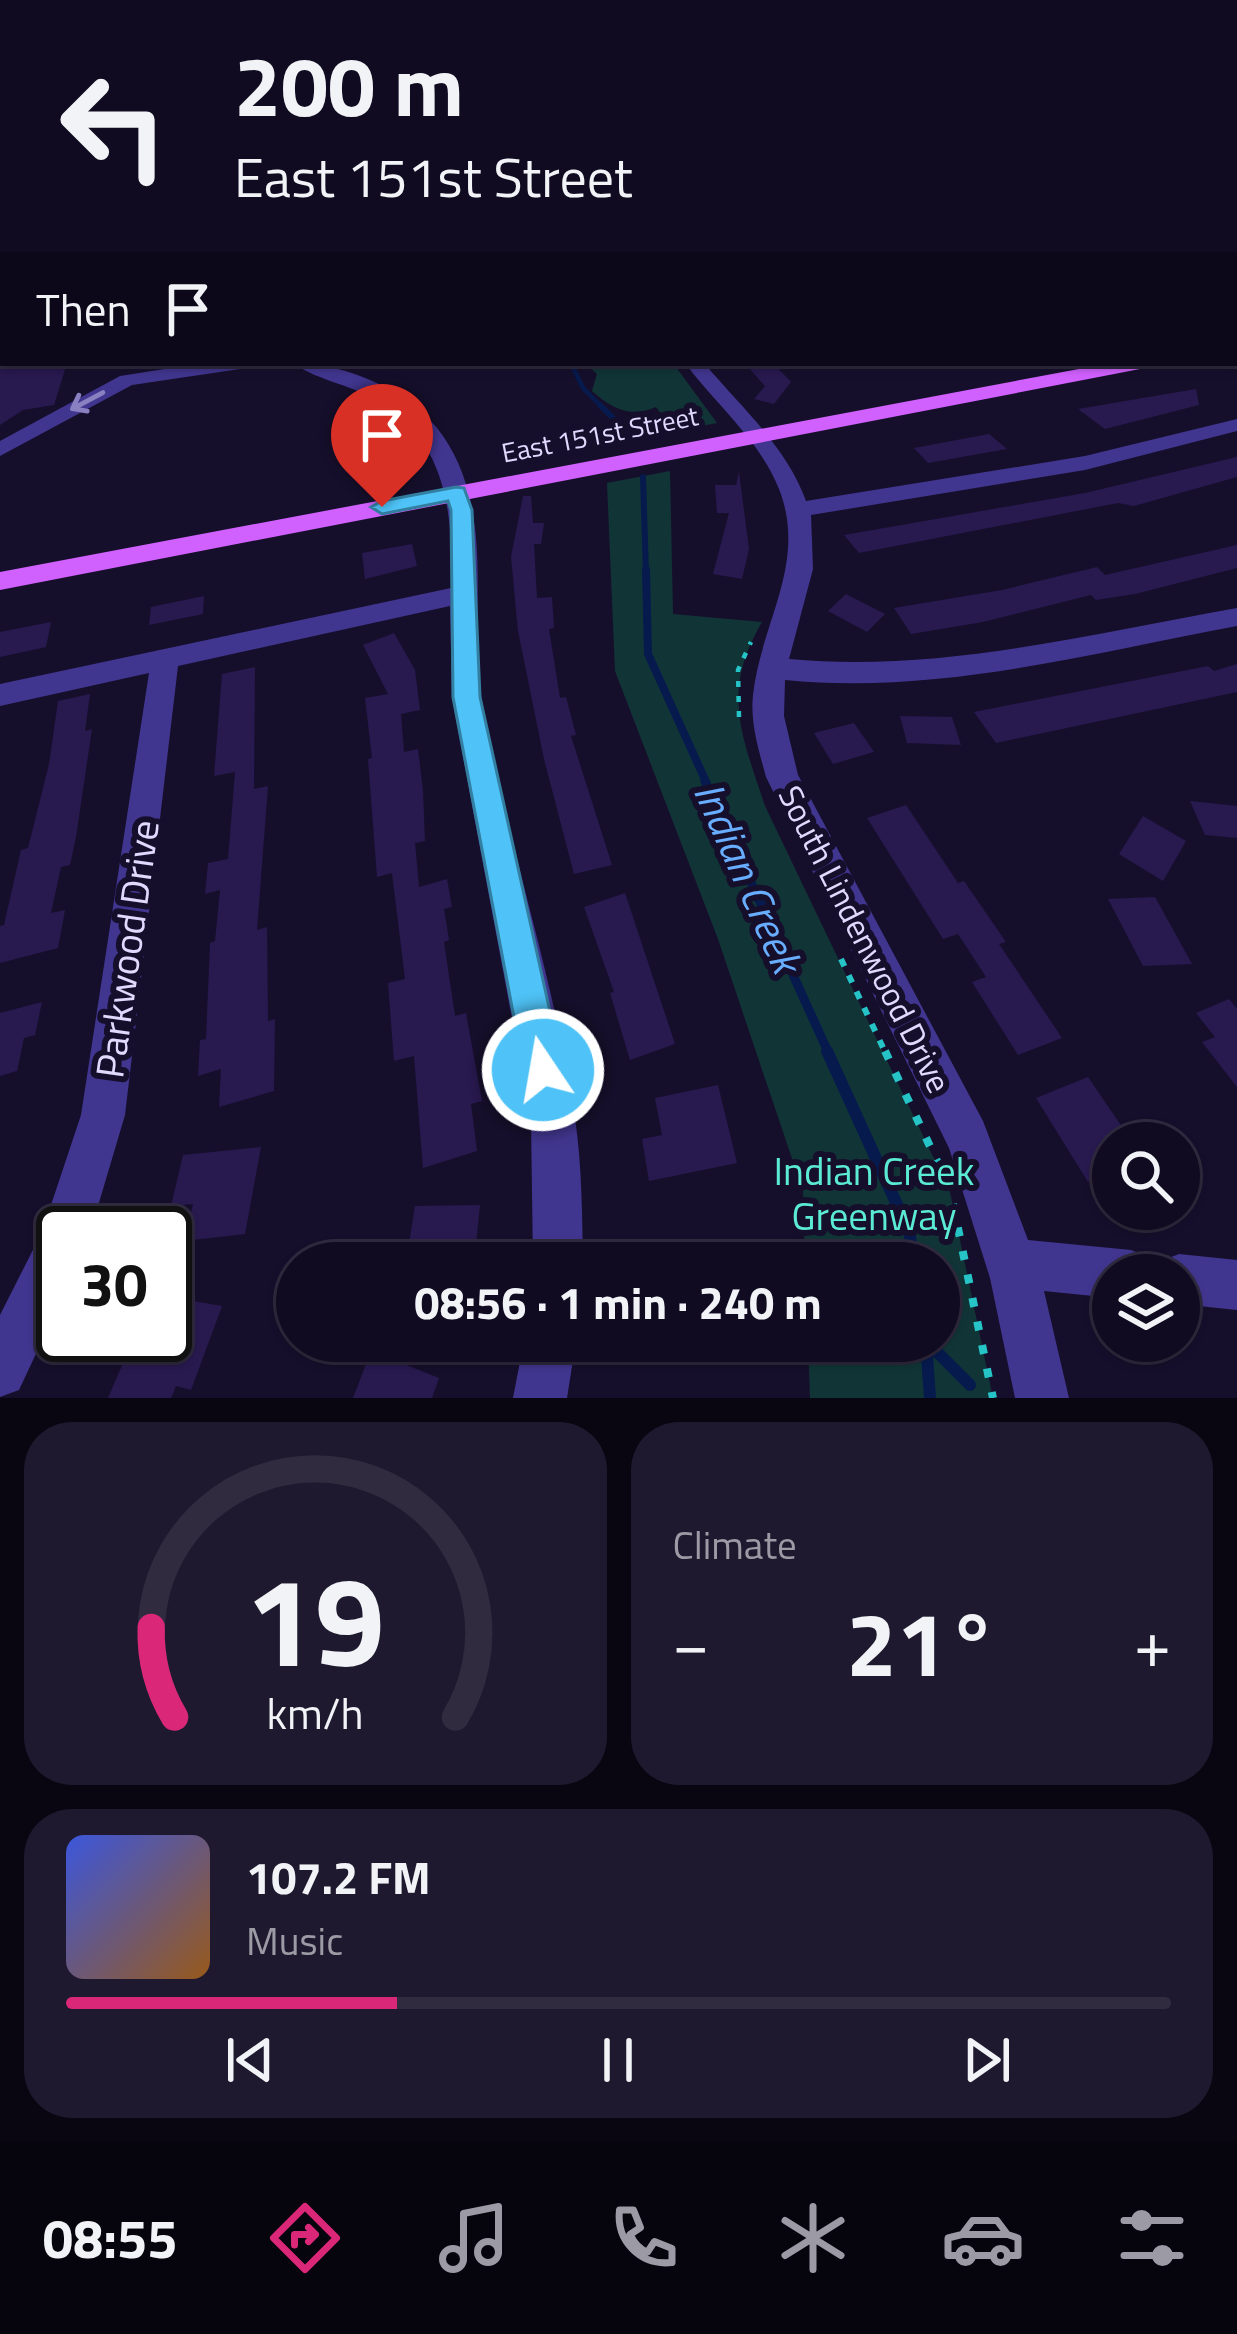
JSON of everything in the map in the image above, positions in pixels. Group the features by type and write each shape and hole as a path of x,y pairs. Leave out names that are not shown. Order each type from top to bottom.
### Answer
{"main road":[{"name":"East 151st Street","path":"0,581 1124,366"}],"street":[{"path":"0,450 127,380 220,366"},
{"path":"309,366 396,404 416,418 436,441 456,493 466,535 466,697 553,1117 560,1189 559,1242"},
{"name":"South Lindenwood Drive","path":"696,366 789,486 803,529 800,588 768,696 771,736 782,777 967,1137 988,1188 1035,1353 1042,1398"},
{"path":"797,510 1085,463 1237,425"},
{"path":"0,695 467,593"},
{"path":"774,668 848,675 937,671 1237,617"},
{"name":"Parkwood Drive","path":"74,1206 103,1114 165,659"},
{"path":"1009,1263 1092,1271"},
{"path":"1200,1282 1237,1285"},
{"path":"0,1371 36,1297"},
{"path":"540,1398 546,1362"}],"path":[{"path":"977,1312 989,1311"}],"green space":[{"path":"588,366 675,366 717,423 674,431 656,407 630,412 614,407 592,391 597,374"},
{"name":"Indian Creek Greenway","path":"670,471 673,614 762,622 749,647 739,692 749,756 765,806 950,1192 993,1398 810,1398 809,1362 960,1362 960,1242 804,1242 803,1191 718,939 615,671 607,483"}],"building":[{"path":"0,366 66,366 54,405 23,410 0,425"},
{"path":"776,366 791,382 774,404 754,399 765,386 748,367"},
{"path":"1196,389 1199,405 1105,429 1078,409"},
{"path":"989,434 1007,449 928,463 914,448"},
{"path":"1237,457 1237,477 1134,506 1118,503 859,553 844,535 1085,493"},
{"path":"739,472 749,549 742,579 713,574 729,513 717,513 715,485 736,485"},
{"path":"523,496 531,496 533,523 544,523 541,544 534,544 537,598 552,597 554,628 549,629 560,698 566,697 576,735 571,736 612,865 574,874 518,631 511,557"},
{"path":"412,544 417,566 365,579 362,553"},
{"path":"1237,545 1237,568 1135,594 1096,600 1091,595 983,622 911,634 894,608 1002,590 1097,567 1105,575"},
{"path":"846,594 885,614 867,632 828,611"},
{"path":"204,596 203,614 149,625 151,607"},
{"path":"51,622 46,647 0,657 0,632"},
{"path":"394,633 415,670 420,710 401,714 404,752 418,749 423,791 425,841 415,843 419,887 447,879 452,907 444,909 449,940 444,942 455,1016 466,1013 482,1101 471,1104 477,1151 423,1168 414,1056 394,1061 388,983 405,979 392,873 377,877 368,759 372,758 365,698 388,694 363,645"},
{"path":"1237,664 1237,692 996,743 974,712 1208,666 1214,671"},
{"path":"255,667 254,789 268,786 257,930 267,927 268,1021 275,1019 274,1091 219,1107 221,1069 198,1076 200,1040 206,1039 210,943 215,941 220,890 205,894 208,863 228,859 235,772 214,776 222,674"},
{"path":"90,694 85,731 92,729 76,837 70,865 61,867 51,913 65,910 58,948 0,963 0,926 21,850 28,848 49,764 58,701"},
{"path":"900,716 952,717 961,745 907,743"},
{"path":"854,723 874,752 833,764 814,733"},
{"path":"1190,801 1237,806 1237,838 1205,835"},
{"path":"906,805 958,883 964,881 1006,942 999,944 1062,1038 1018,1055 972,982 986,977 958,934 943,939 867,818"},
{"path":"1143,816 1186,841 1163,881 1119,854"},
{"path":"625,893 675,1044 630,1060 610,993 614,992 584,907"},
{"path":"1155,897 1192,964 1143,966 1108,899"},
{"path":"1229,999 1237,1009 1237,1087 1202,1042 1215,1037 1196,1013"},
{"path":"42,1002 35,1035 24,1038 17,1071 0,1076 0,1013"},
{"path":"1088,1077 1119,1122 1092,1122 1092,1180 1088,1182 1036,1098"},
{"path":"718,1085 737,1163 649,1181 642,1139 662,1135 655,1098"},
{"path":"261,1147 245,1234 192,1240 193,1204 171,1206 183,1155"},
{"path":"480,1205 476,1242 409,1242 415,1206"},
{"path":"689,1239 731,1242 689,1242"},
{"path":"192,1301 222,1306 191,1390 176,1386 171,1398 108,1398 123,1362 192,1362"},
{"path":"367,1362 399,1362 439,1378 432,1398 353,1398"}],"waterway":[{"name":"Indian Creek","path":"572,366 583,388 633,438"},
{"name":"Indian Creek","path":"643,477 646,573"},
{"name":"Indian Creek","path":"646,570 648,654 707,784"},
{"name":"Indian Creek","path":"705,781 829,1054"},
{"name":"Indian Creek","path":"827,1051 911,1242"},
{"name":"Indian Creek","path":"930,1398 926,1341 970,1385"}],"route":[{"path":"382,507 456,493 462,510 466,697 543,1070"}]}
